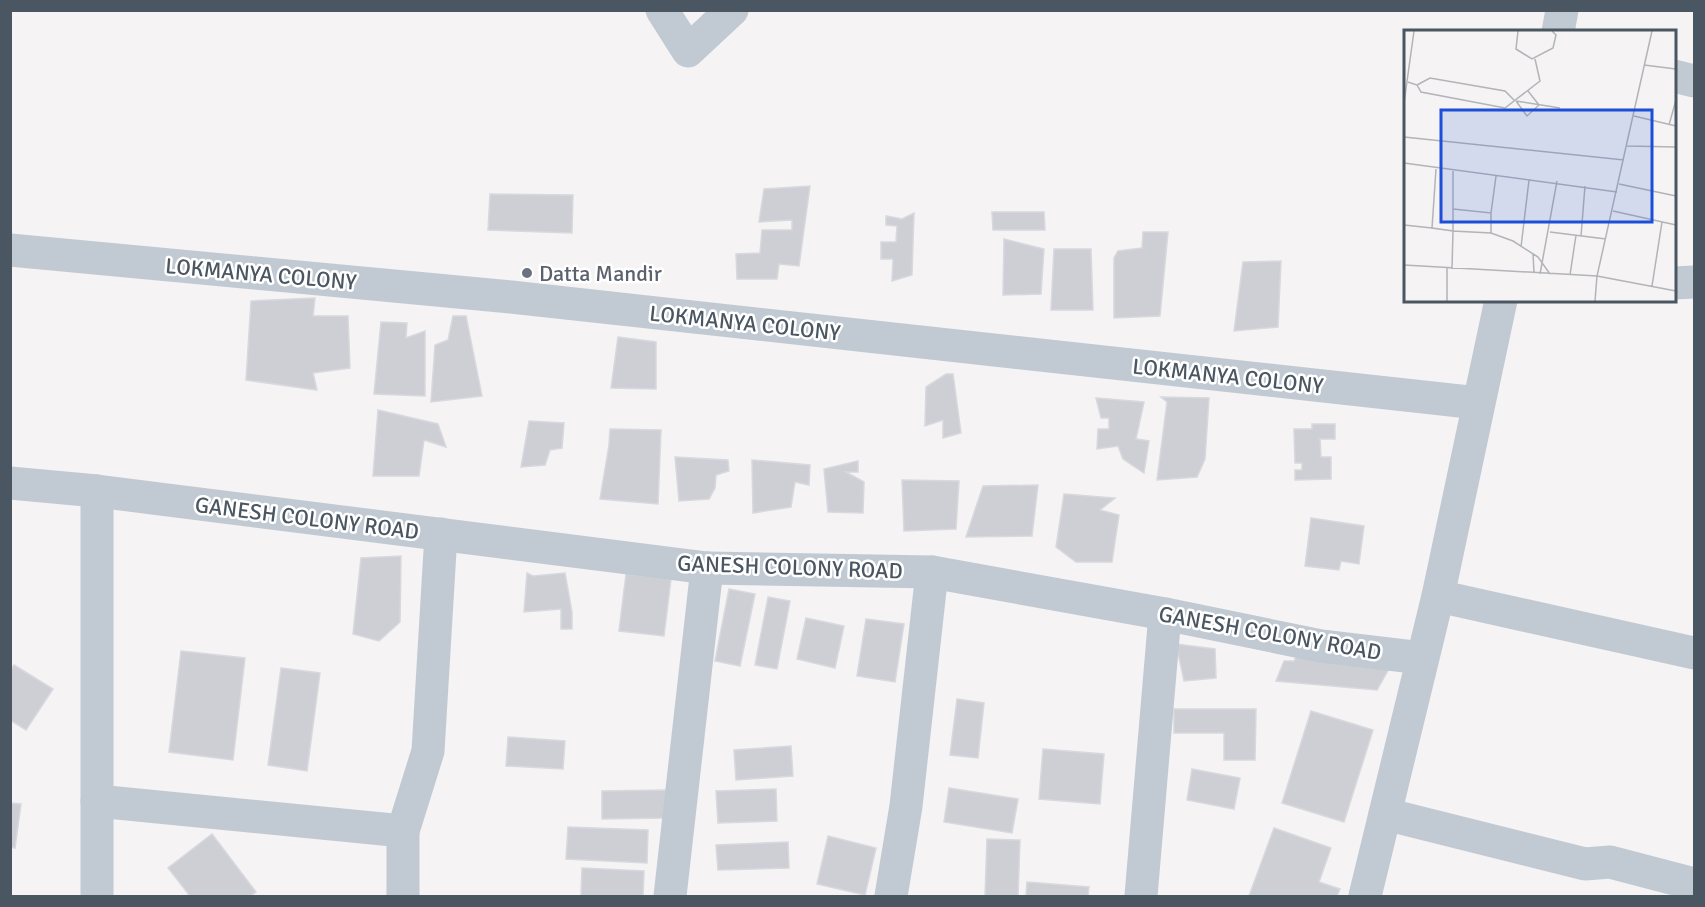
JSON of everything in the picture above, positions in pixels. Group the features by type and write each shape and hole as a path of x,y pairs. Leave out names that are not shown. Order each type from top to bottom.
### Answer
{"street":[{"path":"662,10 688,51 732,10"},
{"path":"1558,30 1562,10"},
{"path":"1675,76 1695,81"},
{"name":"LOKMANYA COLONY","path":"10,250 511,297 1478,403"},
{"path":"1675,283 1695,282"},
{"path":"1365,897 1438,596 1501,302"},
{"name":"GANESH COLONY ROAD","path":"10,483 97,491 707,568 932,572 1165,614 1321,646 1422,658"},
{"path":"97,491 97,897"},
{"path":"403,897 403,831 428,751 441,534"},
{"path":"670,897 707,568"},
{"path":"891,897 906,806 932,572"},
{"path":"1438,596 1695,653"},
{"path":"1141,897 1165,614"},
{"path":"97,801 403,831"},
{"path":"1385,814 1585,864 1611,862 1695,884"}],"building":[{"path":"810,186 799,266 779,264 777,279 737,279 736,254 760,253 762,230 792,230 792,220 759,222 764,189"},
{"path":"490,194 573,195 572,233 488,230"},
{"path":"992,212 1044,212 1045,230 993,230"},
{"path":"914,213 912,275 892,281 893,259 881,259 881,242 896,242 897,226 886,225 886,216 902,219"},
{"path":"1143,232 1168,232 1160,316 1114,318 1114,258 1118,251 1142,248"},
{"path":"1004,239 1044,249 1041,294 1003,295"},
{"path":"1054,249 1091,249 1093,310 1051,310"},
{"path":"1281,261 1278,327 1234,331 1243,262"},
{"path":"315,298 313,316 348,316 350,368 313,373 317,390 246,380 251,301"},
{"path":"453,316 466,316 482,396 431,402 435,345 448,340"},
{"path":"381,322 407,323 406,338 425,331 425,396 374,394"},
{"path":"618,337 656,342 656,389 611,388"},
{"path":"946,374 953,374 961,433 943,438 943,420 925,426 926,387"},
{"path":"1161,397 1209,398 1205,459 1197,477 1157,480 1167,402"},
{"path":"1096,398 1144,402 1136,439 1149,441 1144,473 1123,459 1118,446 1097,449 1098,429 1109,429 1109,418 1101,418"},
{"path":"378,410 438,424 446,447 424,440 419,476 373,476"},
{"path":"529,421 564,423 562,448 550,450 545,465 521,467"},
{"path":"1312,424 1335,424 1335,439 1320,439 1321,457 1331,457 1331,479 1295,480 1295,470 1302,470 1302,463 1295,463 1294,429 1312,429"},
{"path":"610,429 661,430 658,504 600,499"},
{"path":"675,457 728,460 729,471 716,475 715,488 709,499 679,501"},
{"path":"752,460 810,465 809,485 795,482 791,507 753,513"},
{"path":"858,461 858,472 846,472 864,482 863,513 828,512 824,469"},
{"path":"902,480 959,481 956,529 904,531"},
{"path":"1038,485 1032,536 966,537 983,486"},
{"path":"1064,494 1115,498 1100,510 1119,515 1112,562 1076,562 1056,547"},
{"path":"1311,518 1364,526 1359,564 1341,561 1339,570 1305,566"},
{"path":"401,556 400,622 379,641 353,634 361,558"},
{"path":"527,573 533,576 565,573 572,612 572,629 561,629 561,609 524,612"},
{"path":"626,574 671,579 664,636 619,631"},
{"path":"729,589 755,594 740,666 715,661"},
{"path":"768,597 790,601 777,669 755,665"},
{"path":"806,618 844,626 835,668 797,659"},
{"path":"866,619 904,624 895,682 857,676"},
{"path":"1176,644 1215,649 1216,678 1184,681"},
{"path":"1299,650 1394,660 1377,690 1276,681 1284,661 1294,661"},
{"path":"181,651 245,658 233,760 169,752"},
{"path":"14,665 53,689 26,730 10,720 10,671"},
{"path":"281,668 320,673 307,771 268,765"},
{"path":"957,699 984,703 978,758 950,755"},
{"path":"1174,709 1256,709 1255,760 1224,760 1224,733 1174,733"},
{"path":"1311,711 1373,730 1344,822 1282,803"},
{"path":"508,737 565,741 563,769 506,766"},
{"path":"791,746 793,776 736,780 734,750"},
{"path":"1043,749 1104,754 1100,804 1039,799"},
{"path":"1192,769 1240,778 1234,809 1187,800"},
{"path":"949,788 1018,799 1012,833 944,822"},
{"path":"776,789 777,821 718,823 716,791"},
{"path":"666,790 666,818 602,819 602,791"},
{"path":"10,803 21,804 15,848 10,847"},
{"path":"568,827 648,830 647,863 566,859"},
{"path":"1274,828 1331,848 1319,882 1340,889 1337,896 1249,896"},
{"path":"212,834 256,892 250,896 190,896 168,868"},
{"path":"828,836 876,848 865,895 817,884"},
{"path":"987,839 1020,840 1018,896 985,896"},
{"path":"788,842 789,868 718,870 716,845"},
{"path":"582,868 644,871 643,896 581,896"},
{"path":"1027,882 1089,887 1088,896 1026,896"}],"place":[{"name":"Datta Mandir","path":"527,273"}]}
